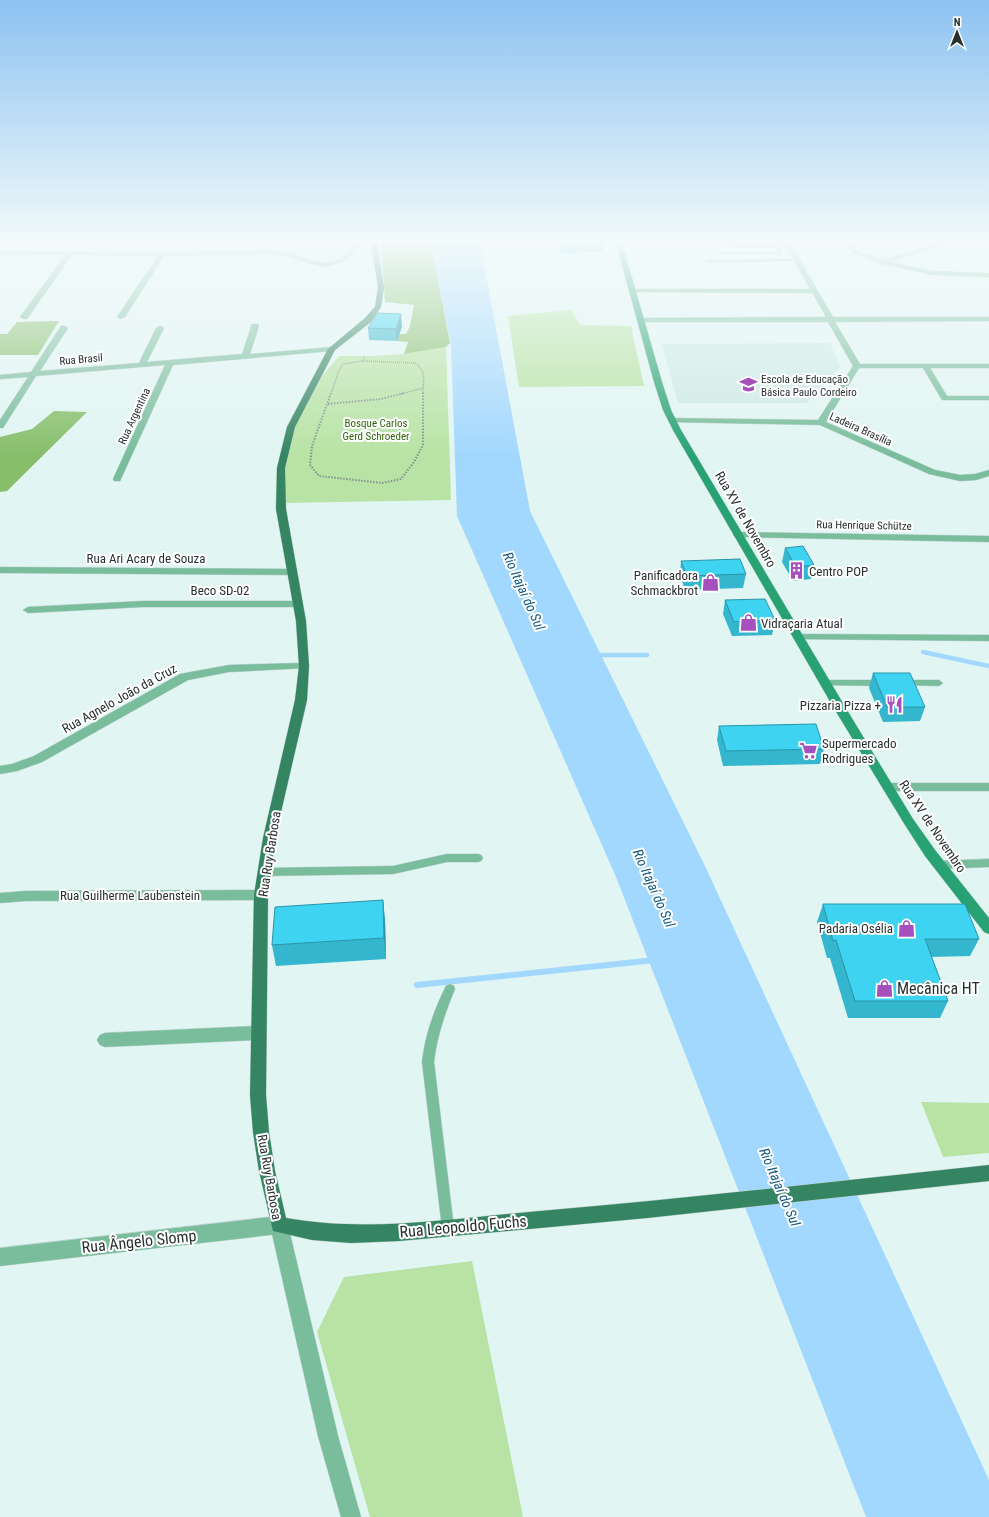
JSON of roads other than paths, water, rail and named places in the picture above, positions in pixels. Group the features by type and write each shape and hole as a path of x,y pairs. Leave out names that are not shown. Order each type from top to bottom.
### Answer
{"main road":[{"name":"Rua Ruy Barbosa","path":"278,1225 261,1132 258,1095 261,895 263,872 269,838 301,700 304,666 304,646 281,509 282,462 291,427 332,349 368,320 373,314"},
{"name":"Rua XV de Novembro","path":"639,314 658,382 672,420 825,683 909,822 939,865 989,928"},
{"name":"Rua Leopoldo Fuchs","path":"278,1225 312,1231 351,1234 448,1228 647,1210 989,1173"}],"street":[{"path":"827,314 857,366"},
{"path":"641,320 989,319"},
{"path":"245,356 255,326"},
{"path":"0,426 64,328"},
{"path":"142,365 160,328"},
{"name":"Rua Brasil","path":"0,378 332,349"},
{"name":"Rua Argentina","path":"117,479 170,362"},
{"path":"857,366 989,366"},
{"path":"821,423 857,366"},
{"path":"925,366 945,398 989,398"},
{"name":"Ladeira Brasília","path":"672,420 821,423 932,472 964,478 976,477 989,473"},
{"name":"Rua Henrique Schütze","path":"738,535 989,539"},
{"name":"Rua Ari Acary de Souza","path":"0,570 292,572"},
{"name":"Beco SD-02","path":"28,610 143,604 297,604"},
{"path":"798,637 989,638"},
{"name":"Rua Agnelo João da Cruz","path":"0,770 12,768 38,759 184,677 203,671 229,667 304,666"},
{"path":"888,788 989,788"},
{"name":"Rua Guilherme Laubenstein","path":"0,898 26,896 261,895"},
{"path":"105,1040 258,1033"},
{"name":"Rua Ângelo Slomp","path":"0,1257 278,1225"},
{"name":"Rua Ruy Barbosa","path":"278,1225 328,1436 352,1517"}],"lane":[{"path":"825,683 939,683"},
{"path":"263,872 393,870 440,860 478,858"},
{"path":"939,865 989,863"},
{"path":"448,1228 428,1062 430,1044 435,1025 450,989"}],"water":[{"name":"Rio Itajaí do Sul","path":"445,314 493,314 530,511 705,866 989,1480 989,1517 866,1517 616,877 457,516 451,345"}],"waterway":[{"path":"923,652 989,666"},
{"path":"594,655 647,655"},
{"path":"417,985 655,960"}],"place":[{"name":"Escola de Educação Básica Paulo Cordeiro","path":"748,385"},
{"name":"Centro POP","path":"796,571"},
{"name":"Panificadora Schmackbrot","path":"711,582"},
{"name":"Vidraçaria Atual","path":"748,623"},
{"name":"Pizzaria Pizza +","path":"894,705"},
{"name":"Supermercado Rodrigues","path":"809,750"},
{"name":"Padaria Osélia","path":"906,928"},
{"name":"Mecânica HT","path":"884,988"}],"park label":[{"name":"Bosque Carlos Gerd Schroeder","path":"376,429"}]}
